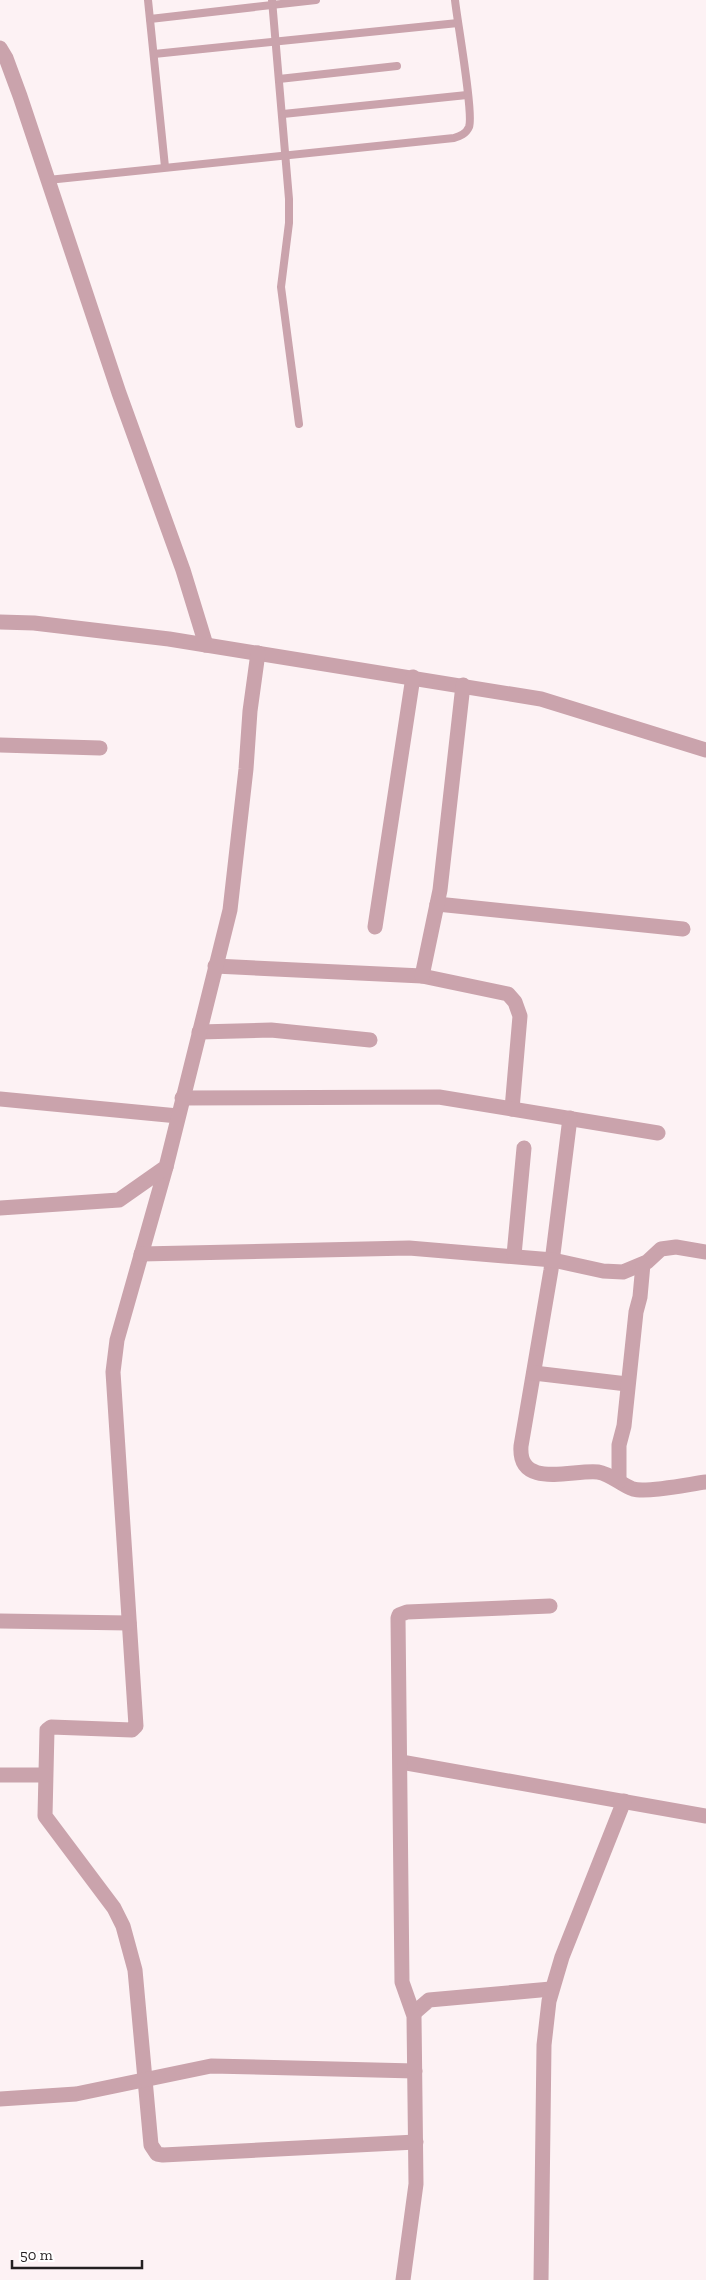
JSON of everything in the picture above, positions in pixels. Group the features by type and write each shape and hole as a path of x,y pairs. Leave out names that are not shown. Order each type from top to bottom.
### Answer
{"street":[{"path":"0,48 6,58 119,393 183,570 206,645"},
{"path":"0,622 34,623 206,645 541,699 706,750"},
{"path":"258,653 250,711 246,769 230,910 166,1167 118,1340 113,1372 136,1726 129,1730 49,1728 46,1733 44,1812 47,1820 114,1908 131,1948 146,2078 151,2145 158,2154 163,2156 416,2142"},
{"path":"375,927 413,677"},
{"path":"422,976 437,904 463,685"},
{"path":"0,744 100,748"},
{"path":"437,904 683,929"},
{"path":"215,966 422,976 508,994 515,1002 520,1016 512,1109"},
{"path":"199,1032 271,1030 370,1040"},
{"path":"182,1098 440,1097 658,1133"},
{"path":"0,1100 178,1116"},
{"path":"570,1118 553,1260 521,1446 525,1465 535,1473 598,1472 637,1489 706,1482"},
{"path":"514,1255 524,1148"},
{"path":"0,1208 119,1200 166,1167"},
{"path":"141,1254 380,1247 514,1255 623,1272 643,1264 661,1249 676,1247 706,1252"},
{"path":"619,1481 619,1444 624,1418 643,1264"},
{"path":"534,1374 627,1384"},
{"path":"403,2280 416,2192 416,2142 414,2013 402,1982 397,1621 399,1614 407,1612 550,1606"},
{"path":"0,1621 129,1623"},
{"path":"400,1762 706,1816"},
{"path":"0,1775 45,1775"},
{"path":"542,2280 544,2045 551,1989 624,1801"},
{"path":"414,2013 429,2000 551,1989"},
{"path":"0,2098 70,2094 146,2078 218,2066 415,2071"}],"lane":[{"path":"148,0 165,167"},
{"path":"150,19 272,2 316,0"},
{"path":"48,180 454,138 463,134 469,127 467,95 455,0"},
{"path":"272,2 287,154 289,223 281,288 299,424"},
{"path":"154,54 458,23"},
{"path":"279,79 397,66"},
{"path":"283,114 467,95"}]}
